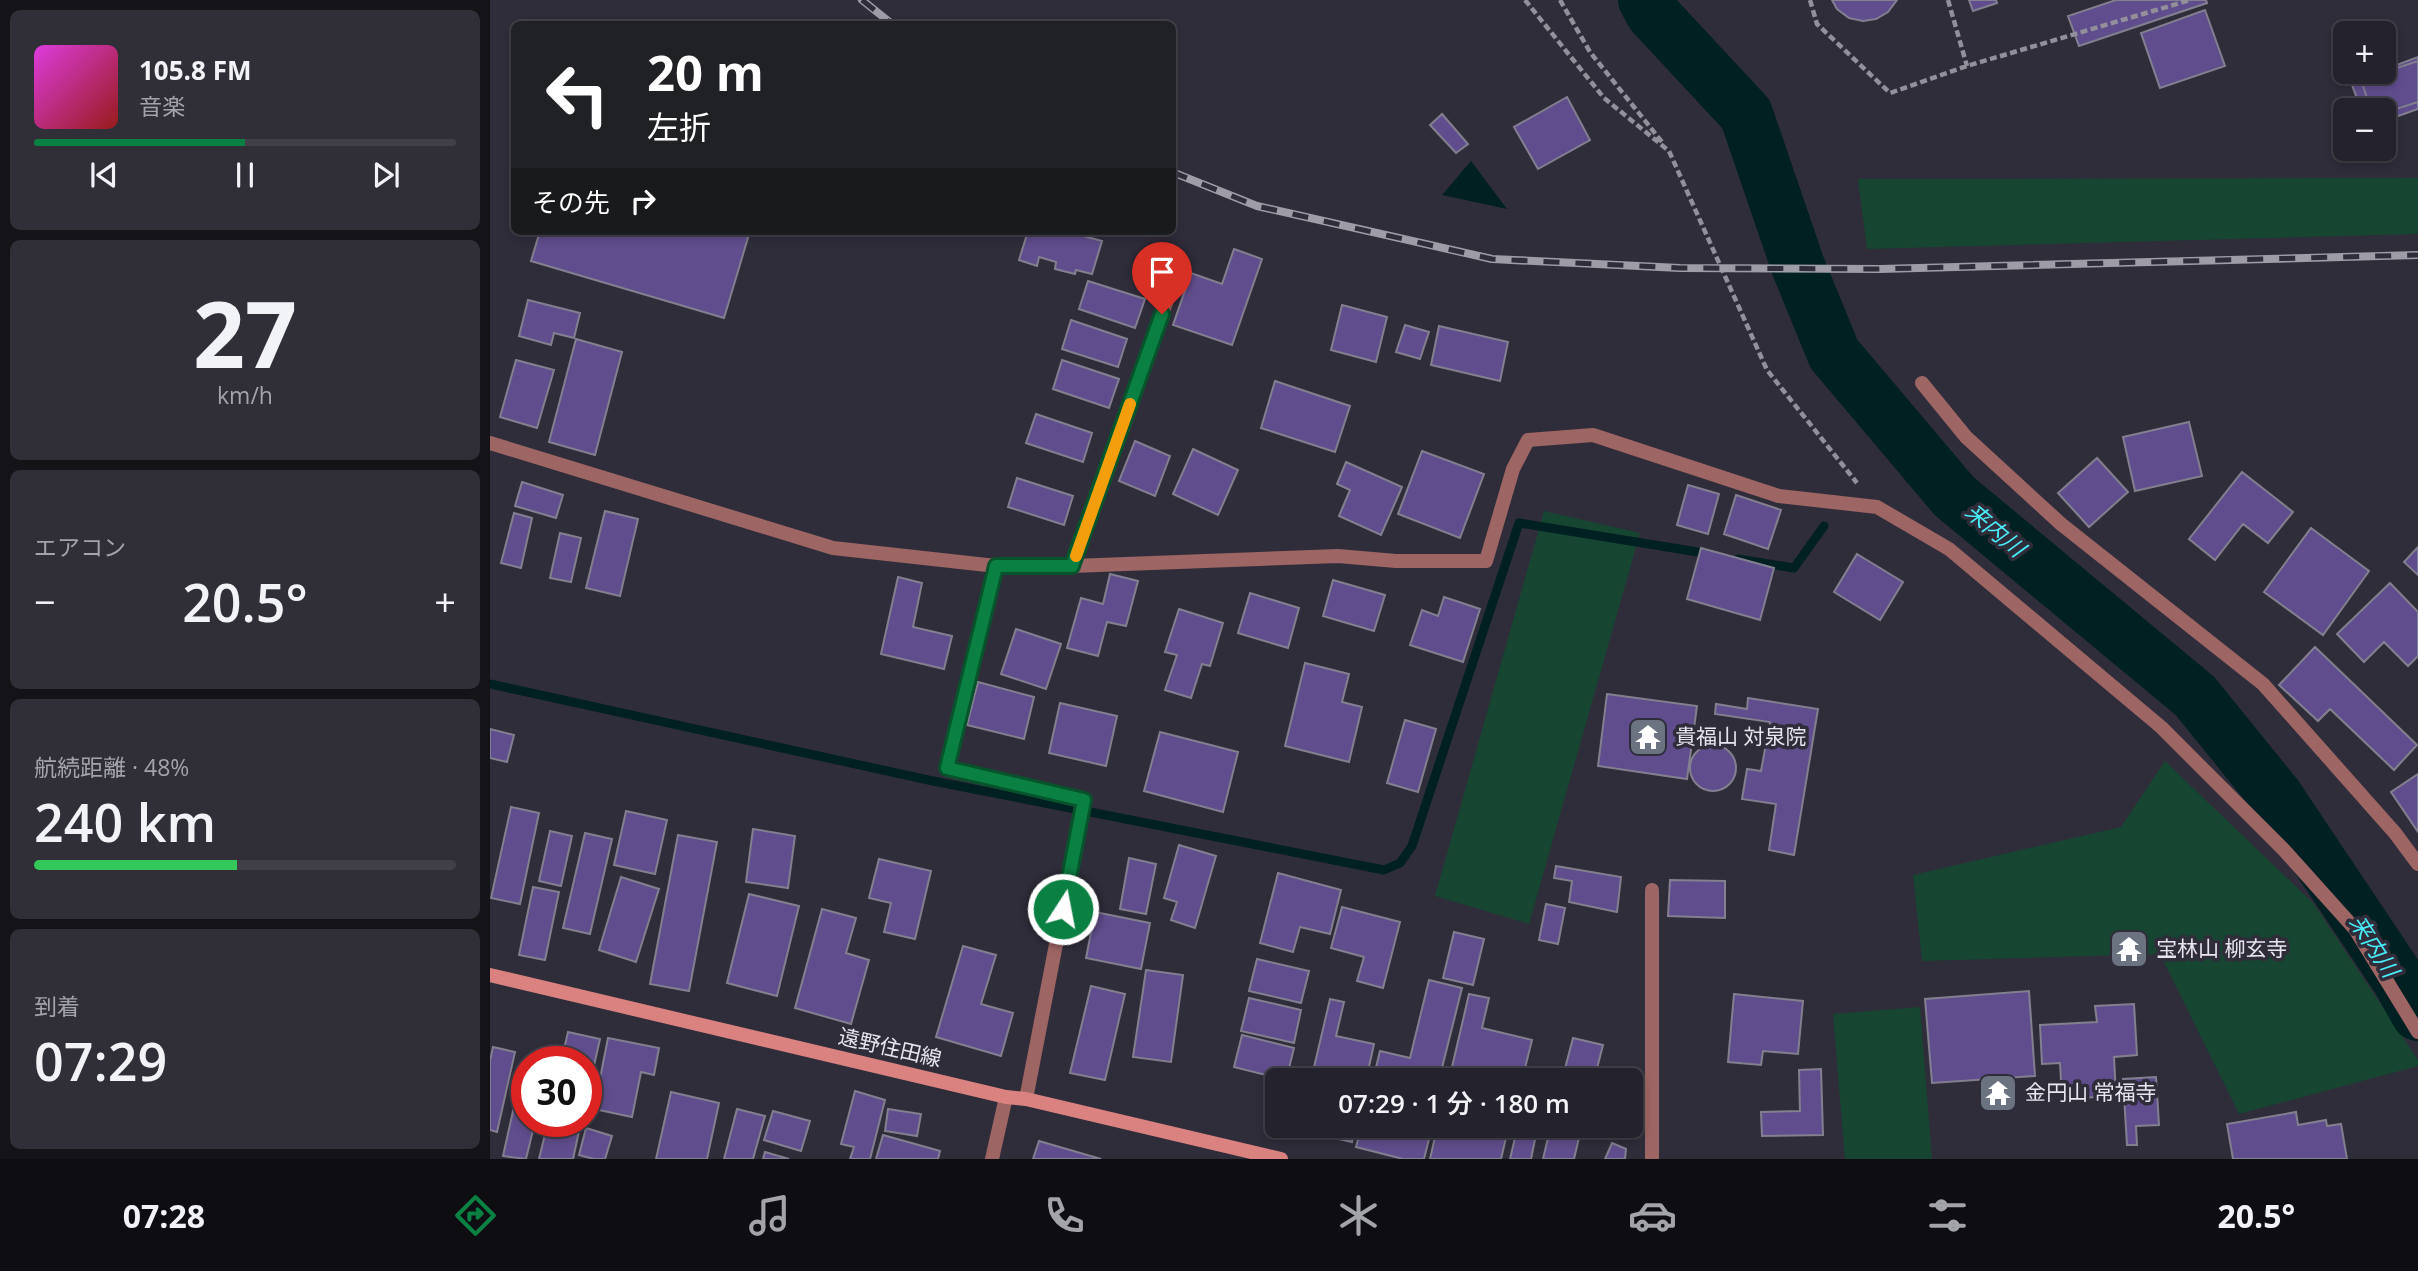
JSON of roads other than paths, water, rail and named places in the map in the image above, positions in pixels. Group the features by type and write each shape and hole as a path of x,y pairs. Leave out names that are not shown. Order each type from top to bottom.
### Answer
{"main road":[{"name":"遠野住田線","path":"490,975 1281,1159"}],"street":[{"path":"1072,566 1171,289"},
{"path":"1922,383 1966,437 2061,524 2263,684 2395,833 2418,864"},
{"path":"490,443 833,548 996,566 1072,566 1338,556 1396,561 1486,561 1513,469 1528,440 1593,435 1779,496 1877,507 1949,549 2161,726 2284,850 2354,929 2418,1031"},
{"path":"996,566 947,768 1084,800 1026,1099"},
{"path":"1652,890 1652,1159"},
{"path":"992,1159 1006,1097"}],"waterway":[{"name":"来内川","path":"1645,0 1652,13 1746,114 1798,266 1834,354 1954,496 2195,696 2276,796 2399,980 2418,1014"},
{"path":"490,684 933,781 1384,870 1400,863 1412,846 1519,523 1710,554"},
{"path":"1738,559 1794,568 1824,526"}],"railway":[{"path":"862,0 888,21"},
{"path":"1176,174 1257,206 1492,259 1680,268 1880,269 2418,255"}],"place":[{"name":"貴福山 対泉院","path":"1648,737"},
{"name":"宝林山 柳玄寺","path":"2129,949"},
{"name":"金円山 常福寺","path":"1998,1093"}]}
